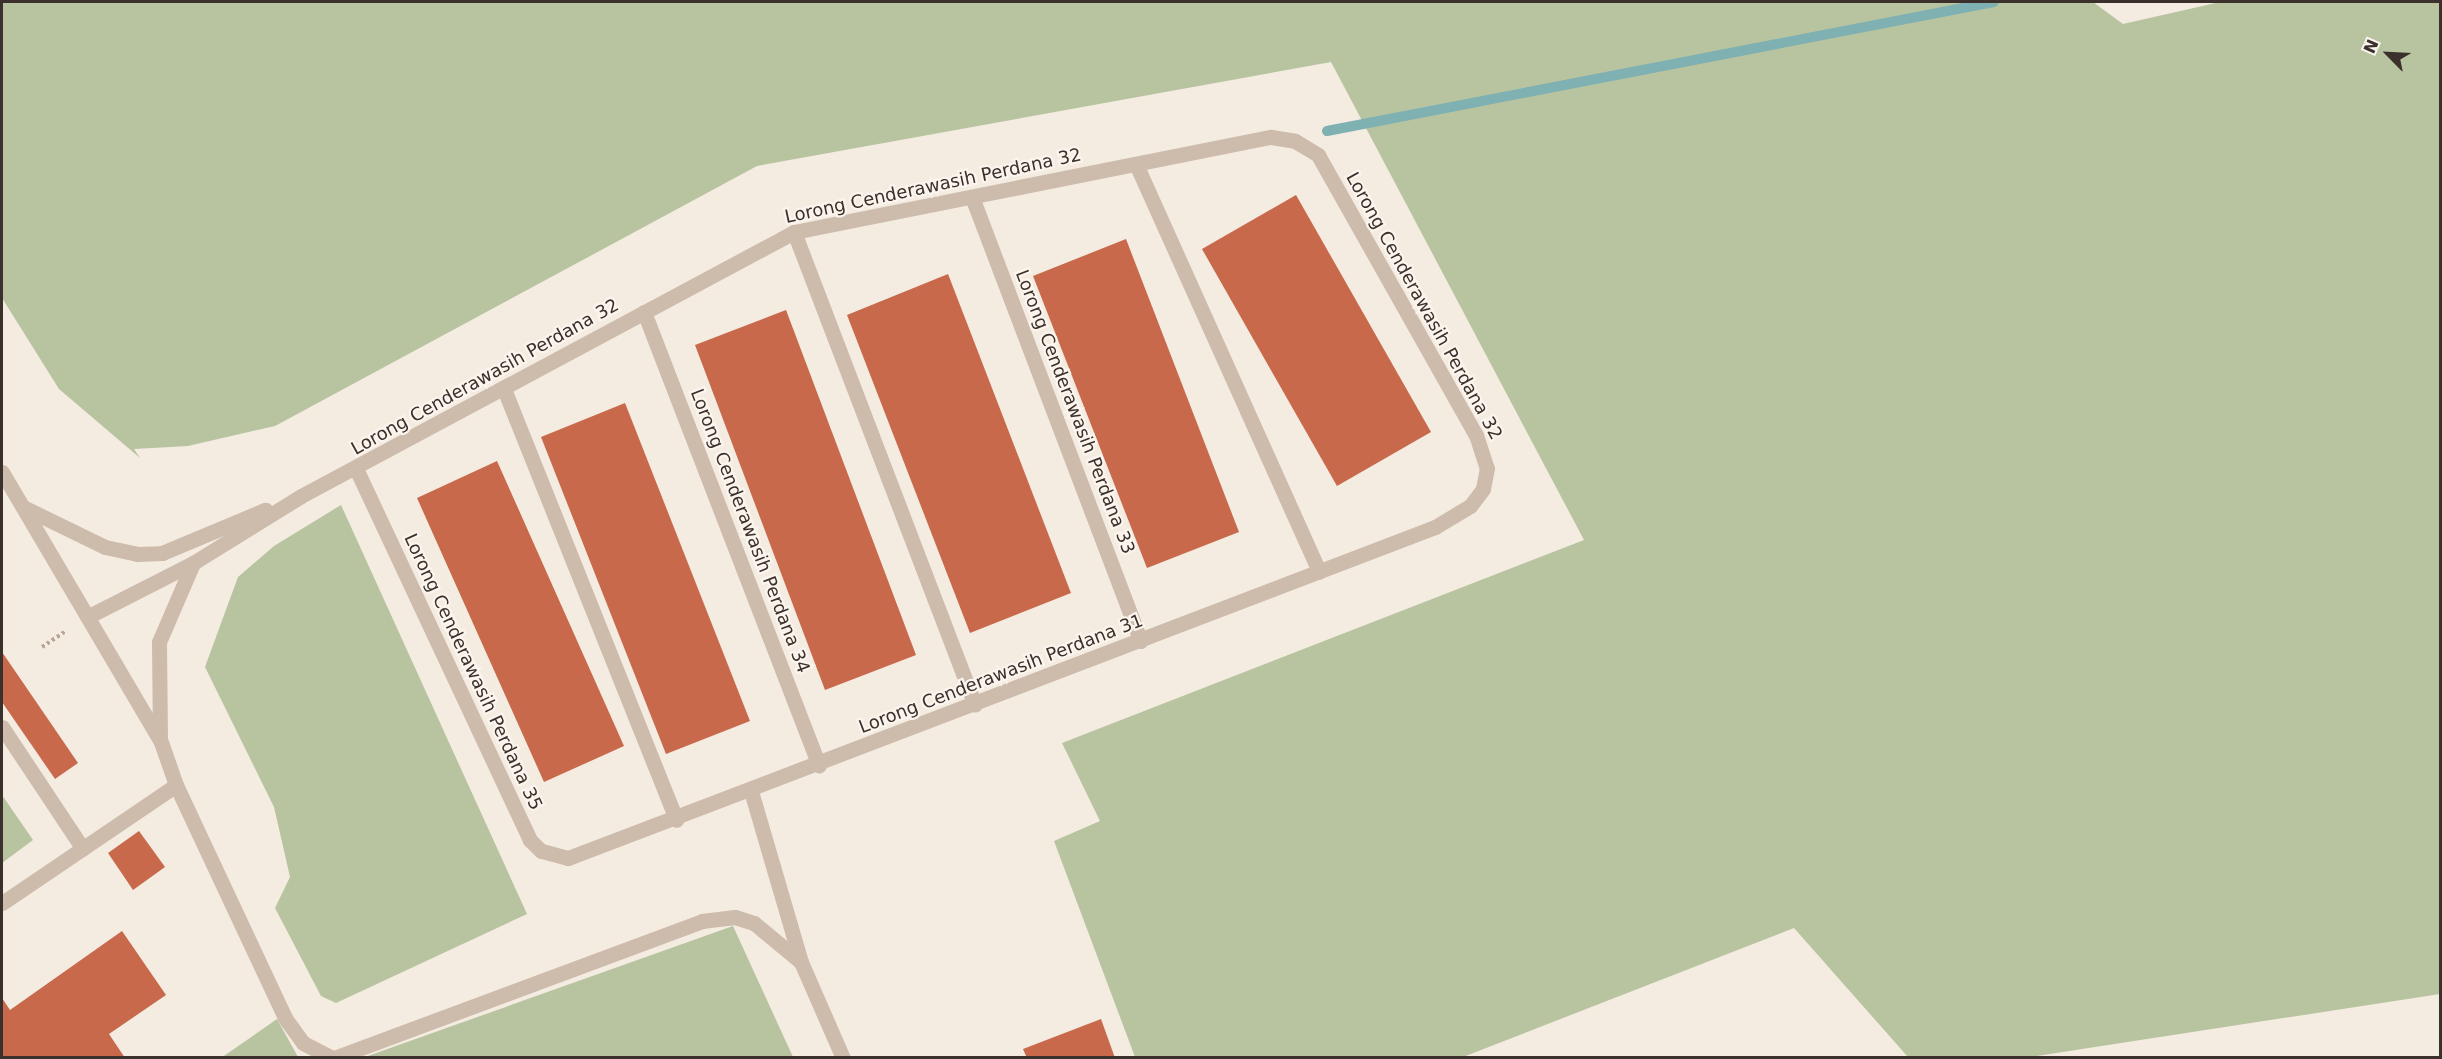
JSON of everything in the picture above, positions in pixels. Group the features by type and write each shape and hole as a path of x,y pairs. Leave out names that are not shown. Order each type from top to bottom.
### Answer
{"street":[{"name":"Lorong Cenderawasih Perdana 32","path":"89,616 193,563 301,496 357,470 794,232 1271,137 1295,141 1318,155 1484,454 1487,468 1483,489 1470,506 1435,527"},
{"path":"1136,164 1319,572"},
{"name":"Lorong Cenderawasih Perdana 33","path":"972,197 1141,641"},
{"path":"794,232 975,705"},
{"name":"Lorong Cenderawasih Perdana 34","path":"644,312 819,765"},
{"path":"504,389 676,820"},
{"name":"Lorong Cenderawasih Perdana 35","path":"357,470 531,840 549,855 580,857"},
{"path":"2,472 89,616 160,742 176,785 285,1017 303,1043 334,1058 702,921 735,917 754,923 801,962"},
{"path":"25,508 105,548 162,553 301,496"},
{"name":"Lorong Cenderawasih Perdana 31","path":"580,857 1435,527"},
{"path":"160,742 159,642 193,563"},
{"path":"2,727 83,849"},
{"path":"2,903 176,785"},
{"path":"751,791 801,962 843,1058"}],"green space":[{"path":"2,2 2093,2 2123,24 2220,2 2440,2 2440,994 2030,1057 1908,1057 1794,928 1463,1057 1135,1057 1054,841 1100,821 1062,743 1584,540 1331,62 757,166 275,426 188,446 134,449 140,458 59,389 2,298"},
{"path":"341,505 527,914 336,1003 321,996 275,908 290,877 274,807 205,667 238,577 274,546"},
{"path":"2,795 33,840 2,863"},
{"path":"733,926 793,1057 365,1057"},
{"path":"277,1019 298,1057 221,1058"}],"building":[{"path":"1296,195 1431,432 1337,486 1202,249"},
{"path":"1126,239 1239,532 1147,568 1033,276"},
{"path":"948,274 1071,593 970,633 847,315"},
{"path":"786,310 916,655 825,690 695,345"},
{"path":"625,403 750,721 666,754 541,437"},
{"path":"497,461 624,746 544,782 417,498"},
{"path":"2,652 78,763 55,779 2,702"},
{"path":"139,831 165,867 133,890 108,853"},
{"path":"122,931 166,995 109,1034 125,1058 2,1058 2,998 10,1010"},
{"path":"1101,1019 1115,1058 1027,1058 1023,1049"}],"waterway":[{"path":"1327,131 1994,2"}]}
